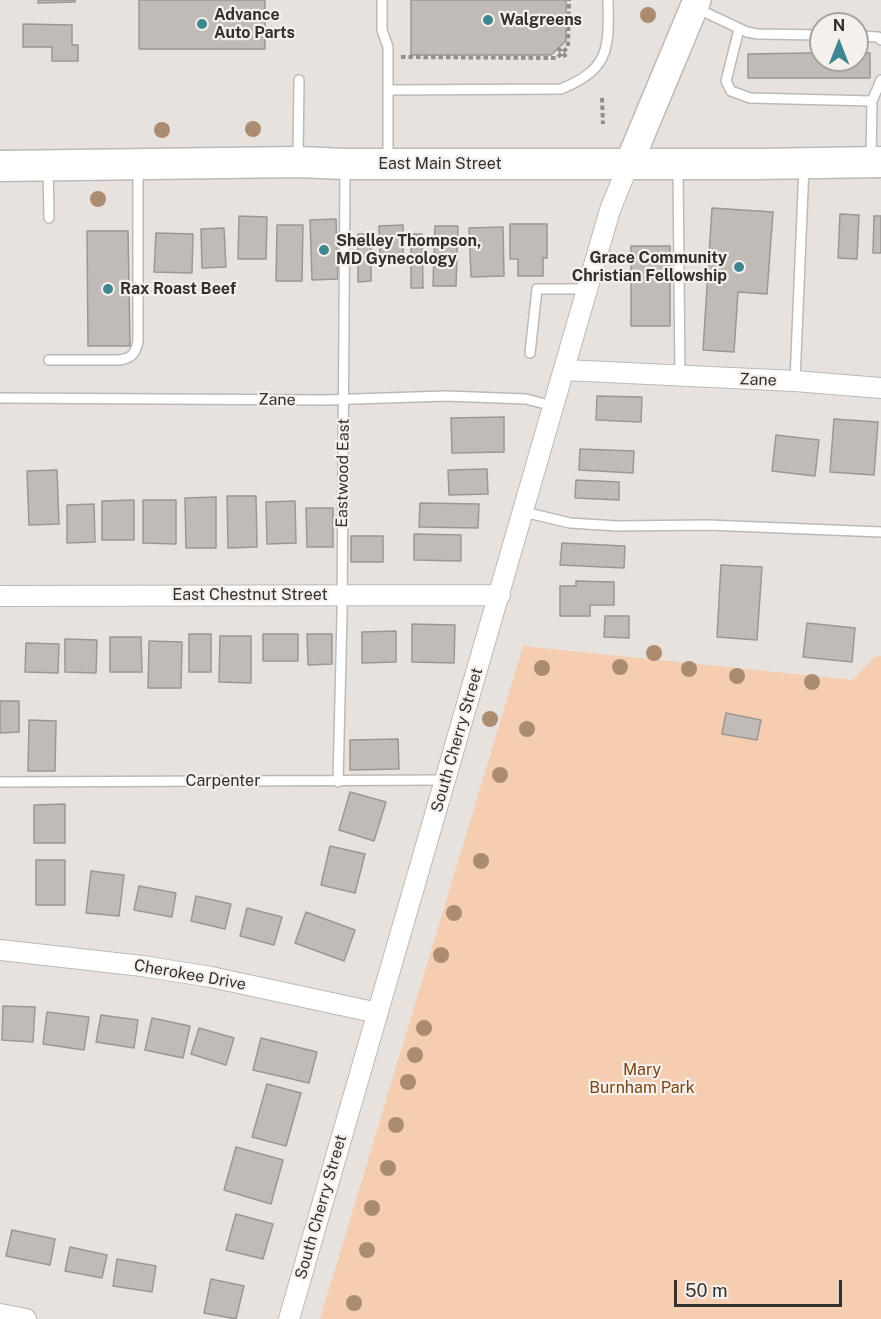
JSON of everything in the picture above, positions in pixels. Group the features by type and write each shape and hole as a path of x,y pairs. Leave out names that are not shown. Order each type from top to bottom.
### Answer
{"main road":[{"path":"629,163 695,4"},
{"name":"East Main Street","path":"0,166 298,162 345,164 876,163"}],"street":[{"name":"South Cherry Street","path":"289,1319 610,210 629,163"},
{"name":"Zane","path":"564,370 795,381 881,388"},
{"name":"East Chestnut Street","path":"0,596 500,595"},
{"name":"Cherokee Drive","path":"0,950 142,966 211,977 378,1013"},
{"path":"0,1314 26,1319"}],"lane":[{"path":"381,0 382,30 388,48 388,164"},
{"path":"388,90 561,89 585,78 604,56 609,37 608,0"},
{"path":"695,4 739,28 758,34 809,35"},
{"path":"739,28 726,81 731,91 739,96 750,99 872,101"},
{"path":"298,162 299,80"},
{"path":"876,163 872,101 881,80"},
{"name":"Eastwood East","path":"338,782 342,595 345,164"},
{"path":"678,164 680,377"},
{"path":"795,381 804,164"},
{"path":"49,360 120,360 127,359 136,350 138,341 138,165"},
{"path":"48,166 49,218"},
{"path":"530,353 537,289 587,290"},
{"name":"Zane","path":"0,398 343,400 491,397 526,399 553,406"},
{"path":"524,512 570,523 617,526 708,525 881,532"},
{"name":"Carpenter","path":"0,782 445,780"}],"path":[{"path":"415,58 557,58 568,47 569,0"},
{"path":"558,48 568,59"},
{"path":"602,98 603,124"}],"green space":[{"name":"Mary Burnham Park","path":"523,646 853,680 874,657 881,656 881,1319 320,1319"}],"building":[{"path":"38,0 75,0 75,2 38,3"},
{"name":"Advance Auto Parts","path":"139,0 265,0 265,49 139,49"},
{"name":"Walgreens","path":"411,0 566,0 566,41 551,55 411,55"},
{"path":"23,24 72,25 72,45 78,45 78,61 52,61 52,47 23,47"},
{"path":"809,53 809,72 869,72 870,53 870,78 748,78 748,54"},
{"name":"Grace Community Christian Fellowship","path":"712,208 773,212 767,294 738,292 734,352 703,350"},
{"path":"840,214 859,215 857,259 838,258"},
{"path":"239,216 267,217 266,259 238,259"},
{"path":"874,216 881,216 881,253 873,253"},
{"name":"Shelley Thompson, MD Gynecology","path":"336,219 338,279 312,280 310,220"},
{"path":"510,224 547,224 547,258 543,258 543,276 518,276 518,259 510,259"},
{"path":"277,225 303,225 302,281 276,281"},
{"path":"403,225 403,255 380,256 379,226"},
{"path":"435,226 458,226 456,286 433,286"},
{"path":"503,227 504,276 471,277 469,228"},
{"path":"224,228 226,267 202,268 201,229"},
{"name":"Rax Roast Beef","path":"87,231 128,231 130,346 88,346"},
{"path":"156,233 193,234 192,273 154,272"},
{"path":"358,234 371,234 371,281 358,282"},
{"path":"411,234 422,234 423,288 411,288"},
{"path":"631,246 670,246 670,326 631,326"},
{"path":"597,396 642,397 641,422 596,420"},
{"path":"504,417 504,452 452,453 451,418"},
{"path":"834,419 878,422 874,475 830,472"},
{"path":"776,435 819,440 815,476 772,471"},
{"path":"580,449 634,451 633,473 579,470"},
{"path":"487,469 488,494 449,495 448,470"},
{"path":"57,470 59,524 29,525 27,471"},
{"path":"576,480 619,482 619,500 575,498"},
{"path":"227,496 256,496 257,547 228,548"},
{"path":"216,497 216,548 186,548 185,498"},
{"path":"134,500 134,540 102,540 102,501"},
{"path":"143,500 176,500 176,544 143,543"},
{"path":"295,501 296,543 267,544 266,502"},
{"path":"420,503 479,504 478,528 419,527"},
{"path":"94,504 95,542 67,543 67,505"},
{"path":"306,508 333,508 333,547 307,547"},
{"path":"414,534 461,535 461,561 414,560"},
{"path":"351,536 383,536 383,562 351,562"},
{"path":"562,543 625,546 624,568 560,565"},
{"path":"721,565 762,567 757,640 717,637"},
{"path":"576,581 614,582 614,605 590,605 590,616 560,616 560,586 576,586"},
{"path":"605,616 629,616 629,638 604,637"},
{"path":"807,623 855,628 852,662 803,657"},
{"path":"412,624 455,625 454,663 412,662"},
{"path":"396,631 396,662 362,663 362,632"},
{"path":"189,634 211,634 211,672 189,672"},
{"path":"263,634 298,634 298,661 263,661"},
{"path":"307,634 332,634 332,664 308,665"},
{"path":"220,636 251,636 251,683 219,682"},
{"path":"110,637 141,637 142,672 110,672"},
{"path":"65,639 97,640 96,673 65,672"},
{"path":"149,641 182,642 181,688 148,688"},
{"path":"26,643 59,644 58,673 25,672"},
{"path":"0,701 19,701 19,732 0,733"},
{"path":"726,713 761,720 757,740 722,734"},
{"path":"29,720 56,721 55,771 28,771"},
{"path":"398,739 399,769 350,770 350,740"},
{"path":"350,792 386,802 374,841 339,830"},
{"path":"65,804 65,843 34,843 34,805"},
{"path":"330,846 365,854 355,893 321,885"},
{"path":"36,860 65,860 65,905 36,905"},
{"path":"91,871 124,875 119,916 86,913"},
{"path":"139,886 176,893 172,917 134,910"},
{"path":"196,896 231,904 225,929 191,921"},
{"path":"247,908 282,917 274,945 240,936"},
{"path":"306,912 355,930 344,961 295,943"},
{"path":"3,1006 35,1007 33,1042 2,1040"},
{"path":"47,1012 89,1017 84,1050 43,1044"},
{"path":"101,1015 138,1020 134,1048 96,1042"},
{"path":"152,1018 190,1026 183,1058 145,1050"},
{"path":"199,1028 234,1038 226,1065 191,1054"},
{"path":"261,1038 317,1052 309,1083 253,1070"},
{"path":"267,1084 301,1093 286,1146 252,1137"},
{"path":"236,1147 283,1160 271,1204 224,1190"},
{"path":"236,1214 273,1224 263,1259 226,1250"},
{"path":"12,1230 55,1239 50,1265 6,1256"},
{"path":"70,1247 107,1255 102,1278 65,1271"},
{"path":"117,1259 156,1266 152,1292 113,1286"},
{"path":"211,1279 244,1286 236,1319 204,1313"}],"place":[{"name":"Walgreens","path":"488,20"},
{"name":"Advance Auto Parts","path":"202,24"},
{"name":"Shelley Thompson, MD Gynecology","path":"324,250"},
{"name":"Grace Community Christian Fellowship","path":"739,267"},
{"name":"Rax Roast Beef","path":"108,289"}]}
